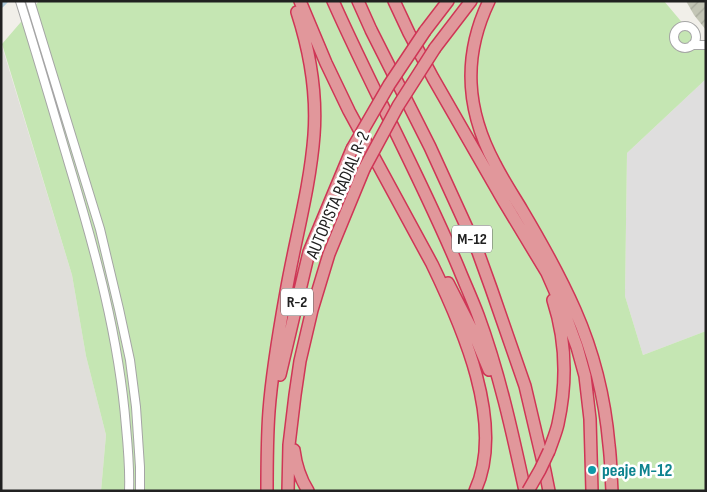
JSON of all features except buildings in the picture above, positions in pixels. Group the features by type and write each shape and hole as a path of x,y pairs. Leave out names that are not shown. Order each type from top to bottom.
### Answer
{"highway":[{"path":"267,461 269,412 275,358 308,181 314,134 312,77 304,35 294,1"},
{"path":"300,1 313,34 345,102 432,264 462,333 473,366 483,410 486,440 484,462 475,491"},
{"name":"M-12","path":"333,1 440,222 478,314 495,366 525,488"},
{"name":"M-12","path":"358,1 430,147 478,252 524,386 549,491"},
{"path":"394,1 433,78 547,273 566,314 585,376 589,409 592,491"},
{"name":"AUTOPISTA RADIAL R-2","path":"267,461 282,363 309,252 352,149 389,85 424,31 448,1"},
{"name":"AUTOPISTA RADIAL R-2","path":"295,395 300,361 312,310 329,254 364,169 398,106 435,48 470,1"},
{"path":"490,1 481,18 470,65 472,101 480,131 494,164 554,268 575,310 585,337 596,369 605,414 612,491"},
{"path":"382,172 427,245 474,334 502,409 525,488"},
{"path":"519,227 548,287 561,330 564,369 563,397 558,426 550,451 540,470 525,488"},
{"path":"295,395 294,448 296,465 308,491"},
{"name":"R-2","path":"288,491 289,444 295,395"},
{"name":"R-2","path":"267,461 267,491"}],"street":[{"path":"20,1 90,233 110,311 120,363 130,471 130,491"},
{"path":"30,1 100,229 119,309 130,360 136,407 140,491"},
{"path":"685,26 691,28 706,44 680,48 674,41 674,35 677,29 685,26"},
{"path":"692,45 696,35"}],"shaded area":[{"path":"686,1 706,1 706,30 694,15"},
{"path":"1,43 72,275 86,356 106,435 101,491 1,491"},
{"path":"706,79 706,331 643,355 625,296 627,153"}],"green space":[{"path":"39,1 664,1 706,51 706,79 627,153 625,296 643,355 706,331 706,491 101,491 106,435 86,356 72,275 2,44"}],"waterway":[{"path":"1,5 5,1"}],"place":[{"name":"peaje M-12","path":"592,470"}]}
